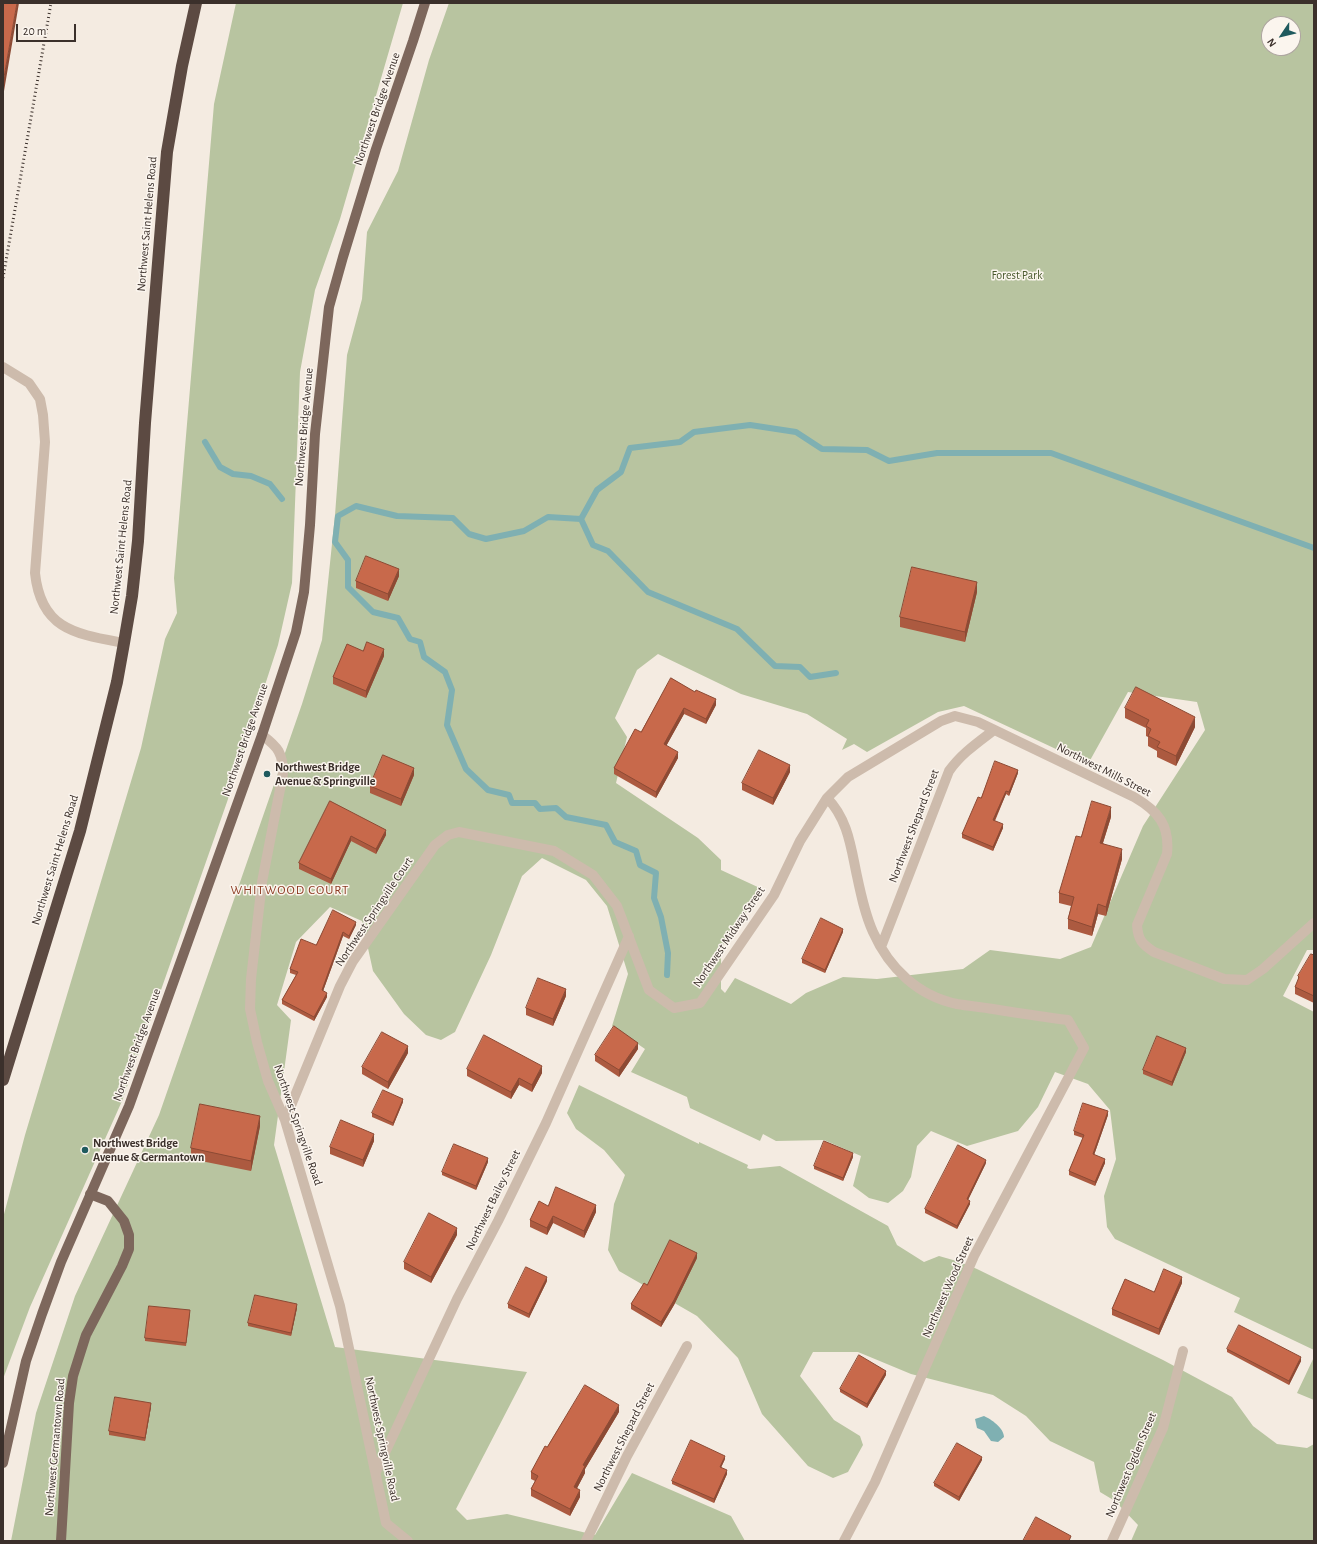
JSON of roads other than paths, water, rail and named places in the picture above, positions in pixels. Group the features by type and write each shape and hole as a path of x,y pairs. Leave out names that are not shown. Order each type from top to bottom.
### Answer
{"highway":[{"name":"Northwest Saint Helens Road","path":"3,1080 80,831 117,682 124,643 132,596 138,541 146,415 167,152 182,66 196,3"}],"main road":[{"name":"Northwest Bridge Avenue","path":"3,1463 26,1361 61,1262 129,1106 262,735 296,632 304,592 310,525 312,469 329,307 374,156 425,3"},
{"name":"Northwest Germantown Road","path":"61,1541 69,1403 73,1376 86,1335 122,1266 128,1249 129,1235 124,1221 108,1201 90,1194"}],"street":[{"path":"3,367 29,383 40,399 43,415 45,442 35,572 37,589 43,605 49,614 59,624 72,632 124,643"},
{"name":"Northwest Mills Street","path":"827,798 848,777 941,721 955,716 978,722 1134,797 1154,811 1161,820 1166,831 1168,844 1167,854 1137,925 1138,936 1144,945 1154,952 1224,979 1247,980 1264,969 1314,923"},
{"name":"Northwest Shepard Street","path":"881,947 943,783 949,771 966,751 994,730"},
{"name":"Northwest Springville Road","path":"262,735 279,751 283,764 283,774 262,882 251,979 250,1009 257,1042 268,1081 285,1120 340,1306 386,1523 408,1541"},
{"path":"827,798 836,807 846,829 864,904 872,930 881,947"},
{"name":"Northwest Midway Street","path":"448,835 459,832 554,851 593,875 617,906 649,990 674,1008 700,1003 774,895 800,841 827,798"},
{"name":"Northwest Springville Court","path":"285,1120 340,986 353,961 435,845 448,835"},
{"name":"Northwest Bailey Street","path":"376,1472 457,1299 498,1221 546,1123 629,936"},
{"name":"Northwest Wood Street","path":"844,1541 875,1482 974,1256 1084,1048 1068,1020 956,1003 930,994 913,985 902,976 881,947"},
{"name":"Northwest Shepard Street","path":"586,1541 627,1456 687,1346"},
{"name":"Northwest Ogden Street","path":"1112,1541 1163,1428 1183,1351"}],"water":[{"path":"984,1416 1002,1430 1004,1437 998,1442 991,1441 984,1431 977,1428 975,1419"}],"waterway":[{"path":"581,519 597,490 621,472 630,448 680,442 694,432 750,425 796,432 822,449 867,450 889,461 937,453 1051,453 1314,548"},
{"path":"205,442 220,467 233,474 251,476 270,484 282,499"},
{"path":"581,519 548,517 524,531 486,539 469,534 453,518 397,516 356,506 338,516 335,542 348,560 348,587 373,612 398,618 410,639 420,642 424,657 445,672 452,690 447,725 466,769 488,790 509,795 512,803 535,803 540,809 556,808 566,817 606,825 615,842 636,851 640,865 656,873 654,898 661,917 668,953 667,975"},
{"path":"581,519 593,545 608,551 648,592 737,629 775,666 800,667 810,677 836,673"}],"railway":[{"path":"3,278 51,3"}],"place":[{"name":"Northwest Bridge Avenue & Springville","path":"267,774"},
{"name":"Northwest Bridge Avenue & Germantown","path":"85,1150"}],"district":[{"name":"WHITWOOD COURT","path":"290,890"}],"park label":[{"name":"Forest Park","path":"1017,275"}]}
